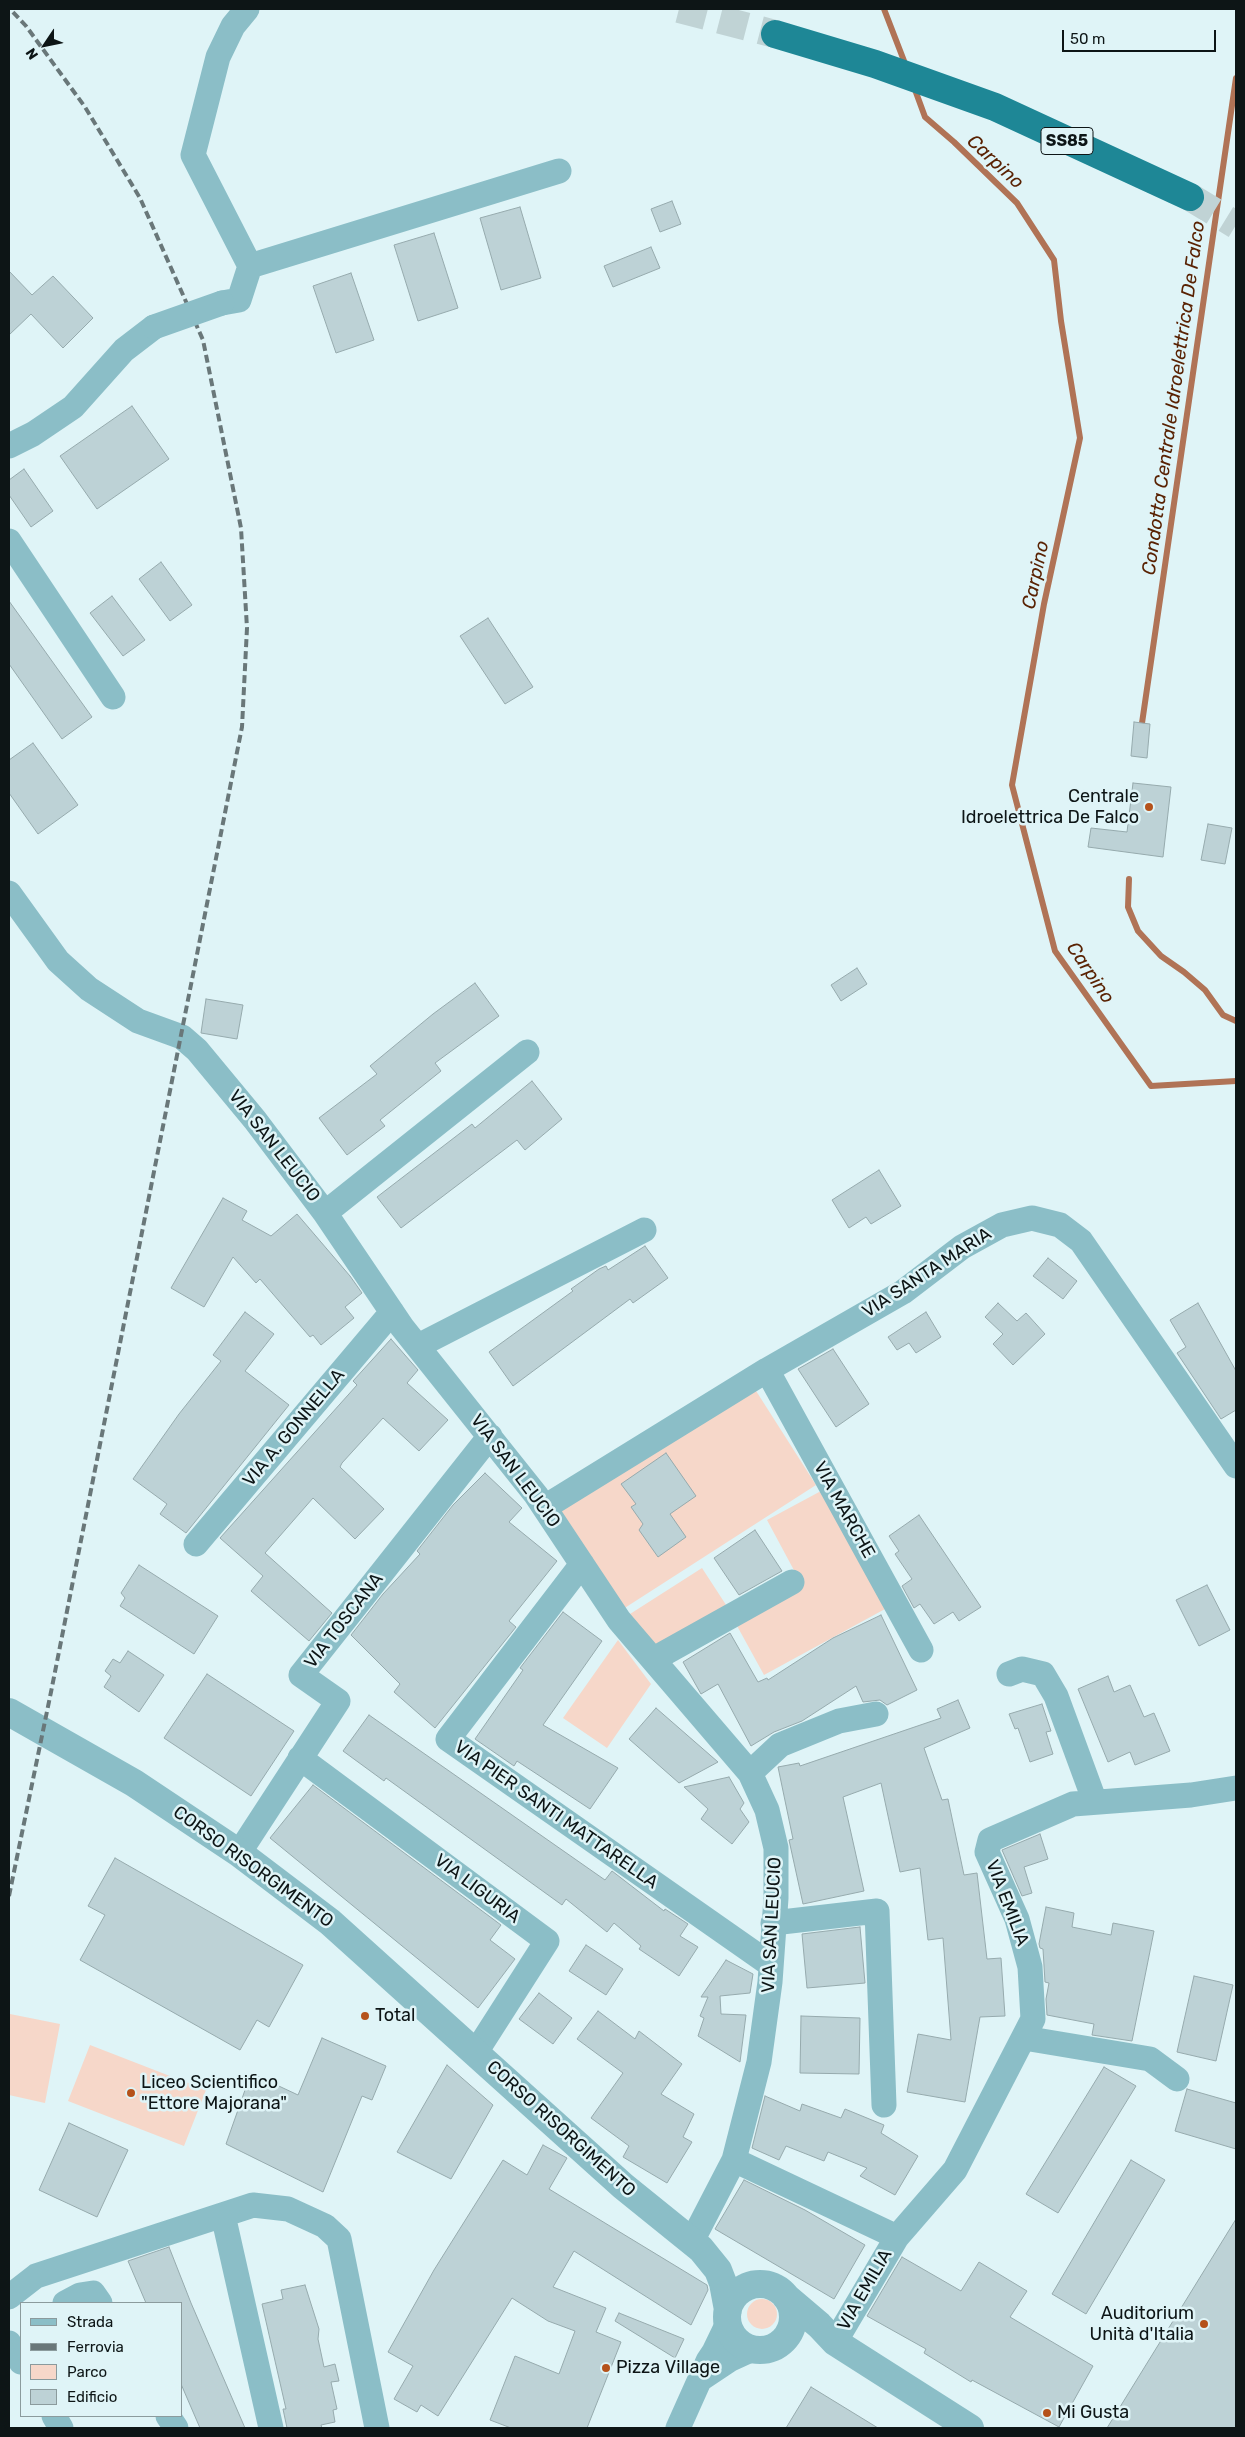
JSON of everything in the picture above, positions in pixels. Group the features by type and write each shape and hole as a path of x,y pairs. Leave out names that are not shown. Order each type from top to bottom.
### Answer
{"highway":[{"name":"SS85","path":"775,34 875,64 995,107 1190,197"}],"street":[{"path":"9,446 33,434 73,407 124,350 154,327 222,303 239,300 250,266 193,155 207,108 218,57 234,26 247,9"},
{"path":"250,266 558,171"},
{"path":"9,541 113,697"},
{"name":"VIA SAN LEUCIO","path":"9,893 58,961 89,989 138,1021 182,1036 197,1050 255,1120 325,1213 392,1312 545,1507 619,1620 750,1772 766,1810 776,1848 776,1898 771,1965 760,2062 734,2160 697,2245"},
{"path":"325,1213 527,1052"},
{"name":"VIA SANTA MARIA","path":"545,1507 767,1370 903,1292 962,1247 1002,1225 1032,1218 1060,1225 1081,1241 1236,1466"},
{"path":"418,1346 644,1230"},
{"name":"VIA A. GONNELLA","path":"196,1544 392,1312"},
{"name":"VIA MARCHE","path":"767,1370 920,1650"},
{"name":"VIA TOSCANA","path":"238,1853 338,1701 301,1675 490,1436"},
{"name":"VIA PIER SANTI MATTARELLA","path":"582,1564 448,1739 771,1965"},
{"path":"654,1659 792,1582"},
{"path":"1009,1674 1022,1669 1043,1674 1056,1696 1095,1802"},
{"name":"CORSO RISORGIMENTO","path":"9,1712 134,1783 238,1853 330,1922 623,2186 697,2245 759,2284"},
{"path":"750,1772 780,1744 839,1721 876,1714"},
{"name":"VIA LIGURIA","path":"300,1758 547,1941 476,2052"},
{"name":"VIA EMILIA","path":"835,2342 897,2237 955,2170 1033,2019 1030,1968 1017,1919 987,1852 990,1840 1073,1804 1190,1795 1236,1788"},
{"path":"773,1922 876,1911 884,2105"},
{"path":"1024,2038 1150,2059 1177,2079"},
{"path":"734,2160 897,2237"},
{"path":"9,2297 36,2276 253,2205 288,2209 325,2226 339,2239 377,2428"},
{"path":"223,2215 271,2428"},
{"name":"CORSO RISORGIMENTO","path":"697,2245 718,2270 728,2317"},
{"path":"678,2428 708,2361 714,2352 728,2317 732,2300 738,2292 748,2286 759,2284 778,2289 819,2325 835,2342 970,2428"},
{"path":"67,2302 80,2295 93,2293 99,2302"},
{"path":"728,2317 737,2340 766,2347 786,2337 792,2322 791,2306 786,2297"},
{"path":"702,2378 729,2360 766,2347 793,2341 835,2342"},
{"path":"9,2343 20,2360"},
{"path":"55,2417 61,2428"},
{"path":"169,2417 176,2428"}],"green space":[{"path":"751,1383 816,1485 620,1611 554,1508"},
{"path":"821,1491 885,1609 764,1675 736,1624 803,1587 767,1520"},
{"path":"702,1568 730,1611 654,1651 630,1614"},
{"path":"618,1640 651,1684 607,1748 563,1718"},
{"path":"10,2014 60,2024 45,2103 9,2095"},
{"path":"90,2045 206,2090 184,2146 68,2101"},
{"path":"762,2299 773,2303 777,2314 773,2325 762,2329 751,2325 747,2314 751,2303"}],"building":[{"path":"672,201 681,224 660,232 651,209"},
{"path":"520,207 541,278 501,290 480,218"},
{"path":"434,233 458,308 418,321 394,245"},
{"path":"651,247 660,268 613,287 604,266"},
{"path":"9,271 32,295 53,276 93,318 63,348 31,314 9,335"},
{"path":"351,273 374,340 336,353 313,286"},
{"path":"132,406 169,459 97,509 60,456"},
{"path":"24,469 53,511 31,527 9,495 9,480"},
{"path":"161,562 192,605 170,621 139,579"},
{"path":"112,596 145,640 123,656 90,613"},
{"path":"9,601 92,717 62,739 9,664"},
{"path":"488,618 533,687 505,704 460,636"},
{"path":"1134,722 1150,724 1147,758 1131,756"},
{"path":"33,743 78,805 38,834 9,793 9,760"},
{"name":"Centrale Idroelettrica De Falco","path":"1133,783 1171,787 1163,857 1088,847 1091,828 1127,832"},
{"path":"1208,824 1232,828 1225,864 1201,860"},
{"path":"857,968 867,984 841,1001 831,985"},
{"path":"475,983 499,1016 435,1063 441,1071 380,1120 385,1126 347,1155 319,1118 377,1074 370,1066 433,1014"},
{"path":"206,999 243,1005 237,1039 201,1033"},
{"path":"532,1081 562,1119 525,1150 517,1140 401,1228 377,1197 472,1124 475,1128"},
{"path":"879,1170 901,1206 871,1224 866,1217 849,1228 832,1200"},
{"path":"223,1198 247,1211 242,1220 271,1236 297,1214 350,1276 362,1293 345,1307 354,1318 321,1345 313,1335 310,1337 260,1279 256,1283 233,1257 204,1307 171,1288"},
{"path":"645,1246 668,1278 633,1303 630,1299 513,1386 489,1352 573,1291 571,1289 599,1269 606,1266 608,1270"},
{"path":"1048,1258 1077,1281 1063,1299 1033,1276"},
{"path":"998,1303 1017,1321 1026,1313 1045,1334 1013,1365 993,1344 1003,1334 985,1317"},
{"path":"1198,1303 1236,1371 1236,1410 1221,1419 1177,1353 1186,1347 1170,1320"},
{"path":"245,1312 274,1334 245,1371 289,1405 186,1533 160,1514 167,1504 133,1479 179,1414 221,1361 213,1355"},
{"path":"926,1312 941,1337 916,1353 909,1343 897,1350 888,1337"},
{"path":"391,1339 418,1370 407,1383 448,1420 419,1451 383,1418 342,1463 340,1467 384,1509 355,1539 313,1498 265,1553 332,1613 309,1641 251,1591 263,1576 220,1538 357,1385 353,1381"},
{"path":"833,1349 869,1404 836,1427 798,1369"},
{"path":"666,1453 696,1496 670,1514 686,1537 658,1557 639,1530 643,1524 631,1507 636,1504 621,1484"},
{"path":"485,1473 522,1508 509,1522 557,1561 509,1621 516,1627 435,1728 394,1692 400,1684 351,1635 383,1594 420,1554 417,1551 453,1505"},
{"path":"919,1515 981,1607 959,1621 953,1612 934,1624 920,1604 914,1608 902,1586 912,1579 895,1554 899,1551 889,1536"},
{"path":"755,1530 782,1571 739,1595 714,1558"},
{"path":"139,1565 218,1616 194,1654 120,1606 125,1598 121,1593"},
{"path":"1207,1585 1230,1630 1199,1646 1176,1600"},
{"path":"563,1612 602,1641 543,1725 618,1768 590,1809 517,1761 514,1766 475,1739 523,1670 520,1668"},
{"path":"881,1615 917,1690 887,1705 880,1700 863,1702 856,1686 802,1721 774,1732 751,1746 718,1684 701,1694 683,1662 730,1633 758,1682 767,1678 768,1680 833,1638"},
{"path":"128,1651 164,1675 139,1712 104,1687 111,1676 105,1671 113,1659 120,1663"},
{"path":"207,1674 294,1731 251,1796 164,1738"},
{"path":"1108,1676 1114,1692 1130,1685 1144,1717 1154,1713 1170,1751 1135,1765 1130,1752 1108,1762 1078,1689"},
{"path":"958,1700 970,1728 924,1748 942,1800 948,1799 964,1875 977,1873 987,1959 1001,1958 1005,2016 980,2017 965,2102 907,2092 918,2034 951,2040 943,1938 928,1940 920,1868 900,1872 881,1783 843,1797 864,1891 803,1904 789,1840 793,1839 778,1767 799,1763 800,1766 941,1718 937,1709"},
{"path":"1042,1704 1051,1731 1046,1732 1053,1754 1030,1762 1018,1728 1015,1729 1009,1714"},
{"path":"656,1708 718,1762 679,1783 629,1739"},
{"path":"369,1715 605,1880 612,1871 664,1911 665,1909 688,1924 680,1936 698,1947 679,1976 639,1949 641,1946 614,1923 607,1932 566,1899 562,1905 386,1778 384,1781 343,1751"},
{"path":"729,1777 744,1803 740,1809 749,1822 732,1844 701,1819 708,1809 684,1787"},
{"path":"313,1785 501,1925 490,1940 515,1959 478,2008 270,1838"},
{"path":"1040,1834 1048,1859 1024,1867 1032,1893 1022,1896 1002,1850"},
{"path":"115,1858 303,1965 269,2027 257,2020 240,2050 80,1960 105,1915 88,1906"},
{"path":"1046,1907 1074,1913 1072,1927 1111,1935 1113,1923 1154,1931 1132,2041 1092,2035 1094,2024 1047,2015 1046,1999 1049,1983 1045,1982 1043,1949 1040,1948 1039,1944"},
{"path":"860,1927 865,1983 807,1988 802,1934"},
{"path":"586,1945 623,1969 606,1995 569,1971"},
{"path":"726,1960 753,1974 750,1993 720,1996 721,2014 746,2015 740,2062 698,2036 704,2018 700,2016 708,1997 701,1997"},
{"path":"1194,1976 1233,1985 1216,2061 1177,2052"},
{"path":"539,1993 572,2018 553,2044 519,2019"},
{"path":"598,2011 635,2039 639,2031 682,2064 661,2094 694,2114 683,2137 692,2142 667,2183 623,2157 629,2146 591,2118 623,2073 577,2039"},
{"path":"801,2016 860,2018 859,2074 800,2073"},
{"path":"322,2038 386,2066 372,2100 362,2096 323,2192 226,2144 251,2073 298,2095"},
{"path":"447,2065 493,2105 451,2179 397,2152"},
{"path":"1104,2067 1136,2086 1058,2213 1026,2194"},
{"path":"1187,2089 1236,2103 1236,2149 1175,2131"},
{"path":"765,2096 800,2111 802,2104 841,2118 845,2109 884,2125 881,2133 918,2156 895,2195 860,2176 867,2168 828,2152 824,2161 786,2146 779,2160 752,2148"},
{"path":"69,2123 128,2150 97,2217 39,2190"},
{"path":"543,2145 567,2158 549,2189 707,2285 708,2290 691,2325 574,2251 553,2287 606,2308 596,2332 621,2342 587,2428 511,2428 490,2420 515,2356 559,2374 575,2331 548,2321 512,2298 438,2416 421,2405 417,2412 394,2399 413,2366 388,2352 434,2270 503,2160 527,2175"},
{"path":"1131,2160 1165,2180 1086,2314 1052,2294"},
{"path":"744,2180 805,2210 865,2245 834,2299 715,2229"},
{"name":"Auditorium Unità d'Italia","path":"1236,2219 1236,2428 1107,2428"},
{"path":"169,2247 245,2428 200,2428 182,2386 182,2302 146,2302 128,2261"},
{"path":"902,2257 961,2291 979,2262 1027,2291 1010,2317 1093,2366 1059,2427 972,2380 971,2382 924,2353 926,2349 867,2316"},
{"path":"305,2285 319,2329 318,2339 324,2367 335,2364 339,2381 331,2382 337,2409 333,2410 335,2422 321,2425 322,2428 287,2428 283,2409 286,2409 262,2304 283,2299 281,2290"},
{"path":"619,2313 684,2339 675,2358 615,2321"},
{"path":"811,2387 878,2428 786,2428"}],"waterway":[{"name":"Carpino","path":"884,9 906,66"},
{"name":"Condotta Centrale Idroelettrica De Falco","path":"1142,723 1236,78"},
{"name":"Carpino","path":"914,87 925,117 954,142 1017,203 1054,260 1061,321 1080,438 1044,604 1012,785 1055,951 1151,1086 1236,1081"},
{"path":"1129,879 1128,907 1138,931 1161,956 1205,990 1223,1015 1236,1021"}],"tunnel":[{"path":"679,9 775,34"},
{"path":"1190,197 1236,225"}],"railway":[{"path":"9,1896 242,727 247,628 241,528 203,340 140,198 85,107 26,26 10,9"}],"place":[{"name":"Centrale Idroelettrica De Falco","path":"1149,807"},
{"name":"Total","path":"365,2016"},
{"name":"Liceo Scientifico \"Ettore Majorana\"","path":"131,2093"},
{"name":"Auditorium Unità d'Italia","path":"1204,2324"},
{"name":"Pizza Village","path":"606,2368"},
{"name":"Mi Gusta","path":"1047,2413"}]}
